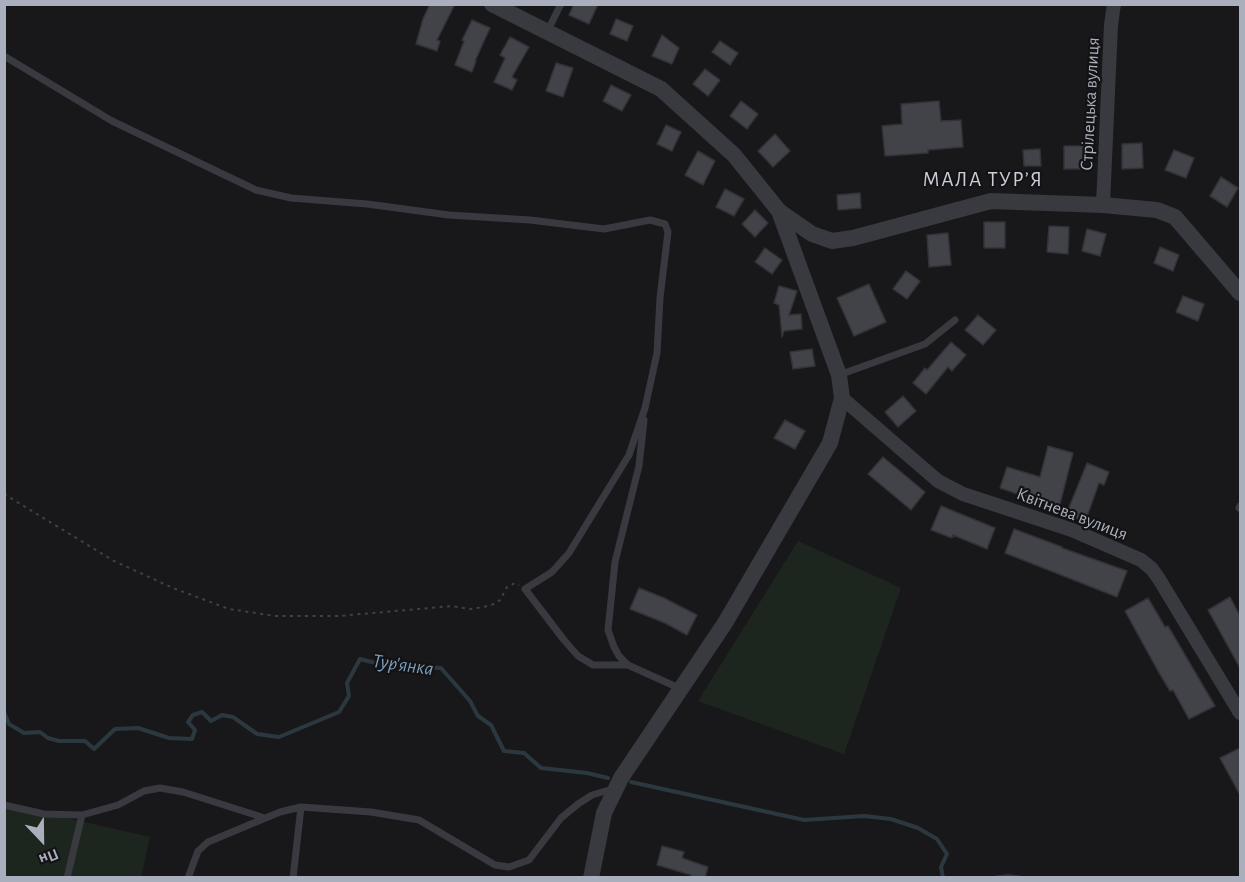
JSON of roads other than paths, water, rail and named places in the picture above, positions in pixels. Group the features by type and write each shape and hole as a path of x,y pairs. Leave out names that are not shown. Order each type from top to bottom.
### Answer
{"street":[{"path":"492,4 661,89 734,154 779,211 812,234 832,242 991,201 1103,205 1157,210 1176,217 1240,293"},
{"name":"Стрілецька вулиця","path":"1103,205 1111,25 1114,4"},
{"path":"591,878 603,813 621,778 725,623 830,443 842,398 839,375 779,211"},
{"name":"Квітнева вулиця","path":"842,398 938,481 963,494 1072,530 1141,560 1160,579 1240,713"}],"lane":[{"path":"547,32 561,4"},
{"path":"4,56 112,121 256,190 291,198 604,229 650,220 665,224 668,232 660,298 657,353 645,408 639,466 615,562 609,618 609,630 614,647 628,665"},
{"path":"839,375 925,344 955,320"},
{"path":"645,408 629,455 569,553 552,572 525,589 578,656 593,665 628,665 682,689"},
{"path":"4,806 44,814 82,815 118,805 144,791 160,788 183,792 265,818"},
{"path":"188,878 198,850 208,842 265,818 301,807 371,812 419,820 495,865 509,867 528,860 561,818 578,804 592,795 616,788"},
{"path":"294,878 301,807"},
{"path":"67,878 82,815"}],"waterway":[{"name":"Тур'янка","path":"4,712 9,724 24,733 40,732 48,738 59,741 85,741 94,749 115,729 138,728 169,738 192,739 195,730 188,722 193,715 202,712 211,721 222,715 233,717 257,734 279,737 339,712 349,696 347,683 360,659 384,665 441,668 470,701 478,716 491,725 504,751 524,753 541,768 587,773 608,778"},
{"name":"Тур'янка","path":"631,782 804,820 864,816 891,819 918,828 937,839 947,854 941,867 943,878"},
{"name":"Тур'янка","path":"994,878 1008,876 1022,878"}],"district":[{"name":"МАЛА ТУР’Я","path":"983,180"}]}
